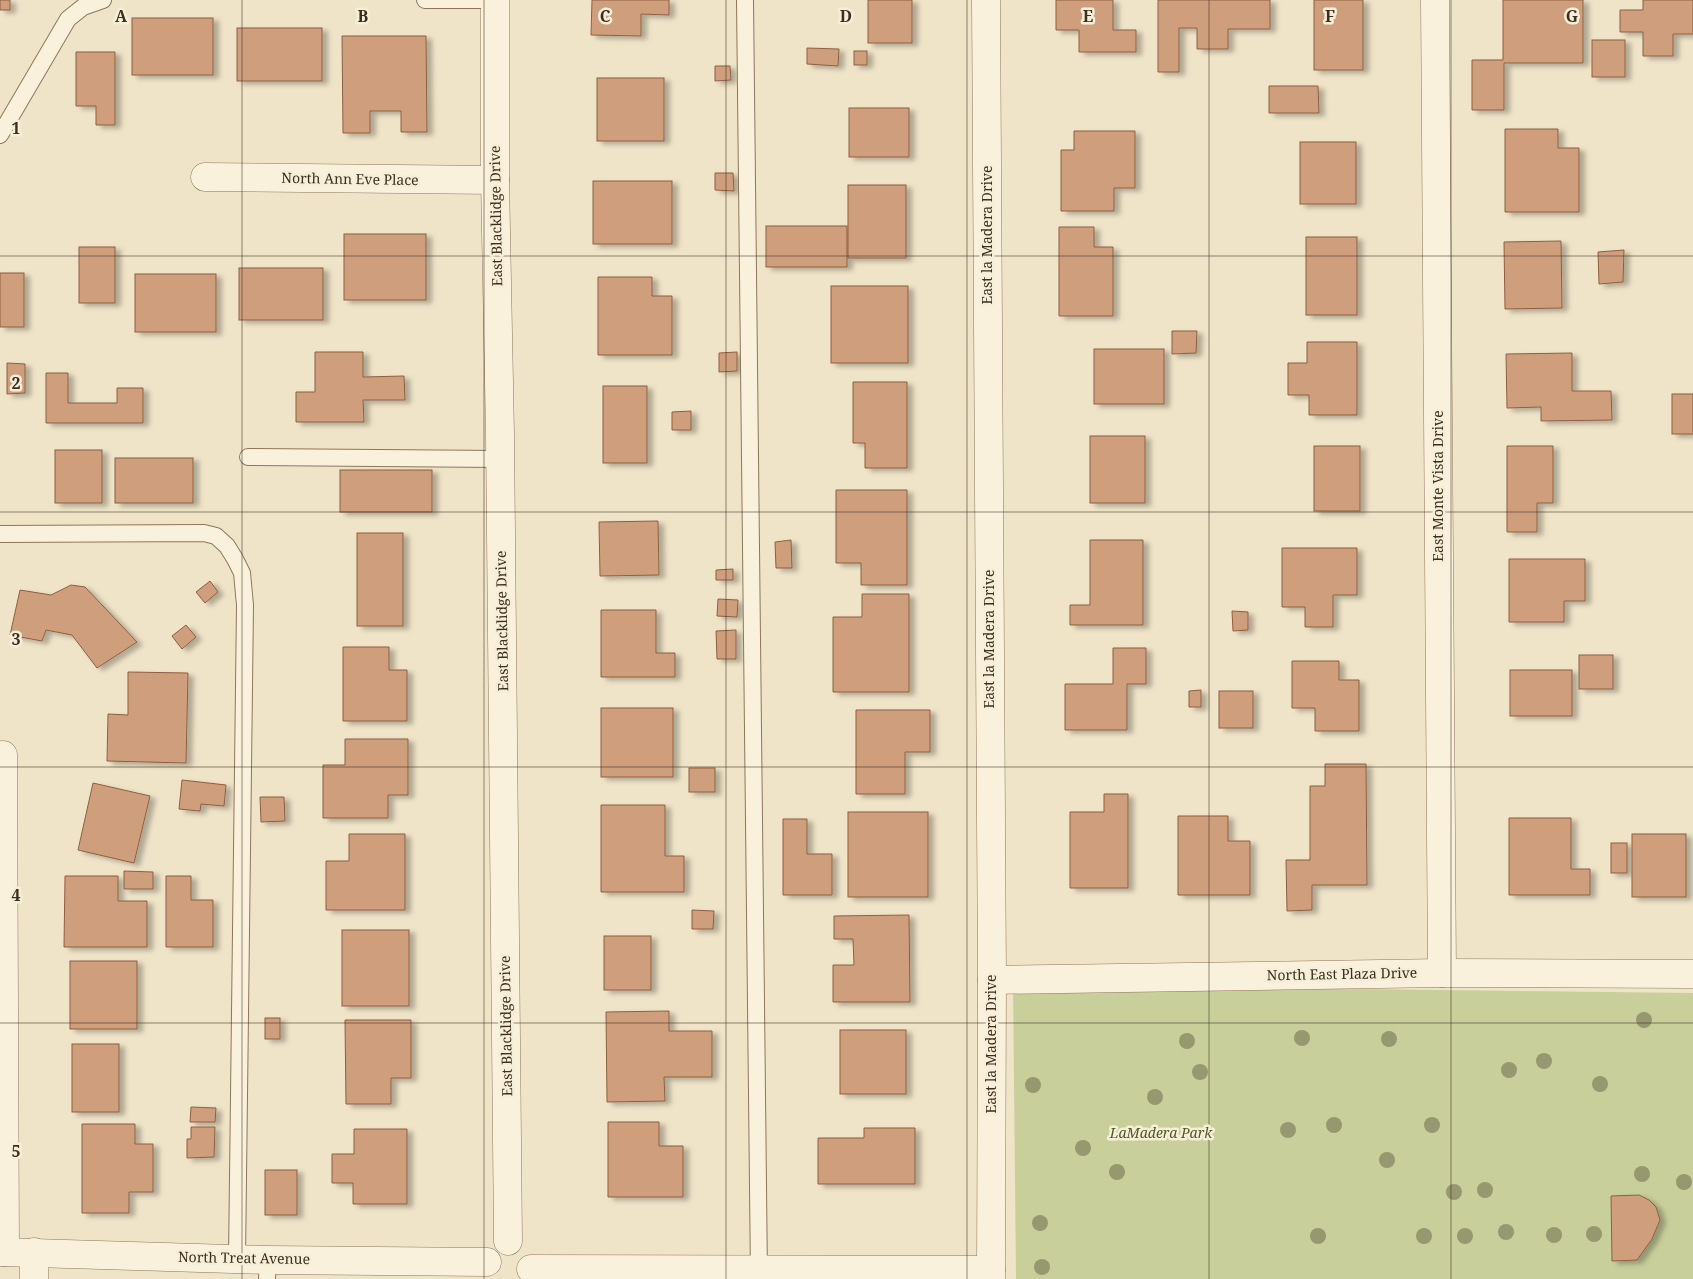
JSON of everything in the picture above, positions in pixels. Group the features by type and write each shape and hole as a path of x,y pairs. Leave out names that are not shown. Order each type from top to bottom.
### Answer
{"street":[{"name":"East Blacklidge Drive","path":"495,0 494,180 500,459 508,1241"},
{"name":"East la Madera Drive","path":"986,0 992,980 991,1274"},
{"name":"East Monte Vista Drive","path":"1435,0 1442,973"},
{"name":"North Ann Eve Place","path":"205,177 494,180"},
{"path":"2,755 2,1252"},
{"name":"North East Plaza Drive","path":"992,980 1442,973 1693,974"},
{"path":"491,1270 492,1249 498,1244 508,1241 519,1243 530,1254 532,1261 528,1274 991,1274"},
{"name":"North Treat Avenue","path":"2,1252 237,1259 268,1269 491,1270"},
{"path":"34,1252 34,1279"}],"lane":[{"path":"0,135 68,19 83,7 103,0"},
{"path":"426,0 495,0"},
{"path":"745,0 759,1274"},
{"path":"248,457 500,459"},
{"path":"0,534 204,533 216,536 227,546 242,573 245,605 237,1259"}],"green space":[{"name":"LaMadera Park","path":"1013,985 1693,993 1693,1279 1016,1279"}],"building":[{"path":"0,0 10,0 10,10 0,10"},
{"path":"592,0 669,0 669,15 641,14 641,36 591,35"},
{"path":"868,0 912,0 912,43 868,43"},
{"path":"1056,0 1113,0 1113,30 1136,30 1136,52 1079,52 1079,30 1056,30"},
{"path":"1158,0 1270,0 1270,29 1228,29 1228,49 1197,49 1197,28 1179,28 1179,72 1158,72"},
{"path":"1314,0 1363,0 1363,70 1314,70"},
{"path":"1503,0 1583,0 1583,63 1504,63 1504,110 1472,110 1472,60 1503,60"},
{"path":"1643,0 1693,0 1693,34 1673,34 1673,56 1643,56 1643,32 1620,32 1620,10 1643,10"},
{"path":"132,18 213,18 213,75 132,75"},
{"path":"237,28 322,28 322,81 237,81"},
{"path":"342,36 426,36 427,132 401,132 401,111 370,111 370,133 343,133"},
{"path":"1592,40 1625,40 1625,77 1592,77"},
{"path":"807,48 839,49 838,66 807,64"},
{"path":"854,51 867,51 867,65 854,65"},
{"path":"76,52 115,52 115,125 96,125 96,106 76,106"},
{"path":"715,66 730,66 731,80 715,81"},
{"path":"597,78 664,78 664,141 597,141"},
{"path":"1269,86 1318,86 1319,113 1269,113"},
{"path":"849,108 909,108 909,157 849,157"},
{"path":"1505,129 1558,129 1558,148 1579,148 1579,212 1505,212"},
{"path":"1074,131 1135,131 1135,188 1114,188 1114,211 1061,211 1061,150 1074,150"},
{"path":"1300,142 1356,142 1356,204 1300,204"},
{"path":"715,173 733,173 734,191 715,190"},
{"path":"593,181 672,181 672,244 593,244"},
{"path":"848,185 906,185 906,258 848,258"},
{"path":"766,226 847,226 847,267 766,267"},
{"path":"1059,227 1094,227 1094,247 1113,247 1113,316 1059,316"},
{"path":"344,234 426,234 426,300 344,300"},
{"path":"1306,237 1357,237 1357,315 1306,315"},
{"path":"1561,241 1562,308 1505,309 1504,242"},
{"path":"79,247 115,247 115,303 79,303"},
{"path":"1624,250 1623,282 1599,284 1598,252"},
{"path":"239,268 323,268 323,320 239,320"},
{"path":"0,273 24,273 24,327 0,327"},
{"path":"135,274 216,274 216,332 135,332"},
{"path":"598,277 652,277 652,296 672,296 672,355 598,355"},
{"path":"831,286 908,286 908,363 831,363"},
{"path":"1172,331 1197,331 1196,353 1172,354"},
{"path":"1307,342 1357,342 1357,415 1309,415 1309,395 1288,395 1288,363 1307,363"},
{"path":"1094,349 1164,349 1164,404 1094,404"},
{"path":"315,352 363,352 363,377 404,376 405,400 363,400 364,422 296,422 296,392 315,392"},
{"path":"737,352 737,371 719,372 719,353"},
{"path":"1572,353 1572,391 1611,391 1612,420 1541,421 1541,407 1507,408 1506,354"},
{"path":"7,363 25,364 25,393 7,394"},
{"path":"46,373 68,373 68,403 117,403 117,388 143,388 143,423 46,423"},
{"path":"853,382 907,382 907,468 865,468 865,443 853,443"},
{"path":"603,386 647,386 647,463 603,463"},
{"path":"1672,394 1693,394 1693,434 1672,434"},
{"path":"691,411 691,430 672,430 672,412"},
{"path":"1090,436 1145,436 1145,503 1090,503"},
{"path":"1314,446 1360,446 1360,511 1314,511"},
{"path":"1507,446 1553,446 1553,503 1537,503 1537,532 1507,532"},
{"path":"55,450 102,450 102,503 55,503"},
{"path":"115,458 193,458 193,503 115,503"},
{"path":"340,470 432,470 432,512 340,512"},
{"path":"836,490 907,490 907,585 861,585 861,563 836,563"},
{"path":"658,521 659,575 600,576 599,522"},
{"path":"357,533 403,533 403,626 357,626"},
{"path":"791,540 792,568 776,568 775,542"},
{"path":"1090,540 1143,540 1143,625 1070,625 1070,605 1090,605"},
{"path":"1282,548 1357,548 1357,595 1333,595 1333,627 1305,627 1305,607 1282,607"},
{"path":"1509,559 1585,559 1585,601 1564,601 1564,622 1509,622"},
{"path":"733,569 733,580 716,580 716,570"},
{"path":"210,581 218,592 205,603 196,592"},
{"path":"71,585 85,587 137,642 97,668 72,635 46,630 42,641 10,635 20,590 51,595"},
{"path":"862,594 909,594 909,692 833,692 833,617 862,617"},
{"path":"718,599 738,600 737,617 717,616"},
{"path":"601,610 656,610 656,653 675,653 675,677 601,677"},
{"path":"1232,611 1248,612 1248,630 1233,631"},
{"path":"186,625 196,637 182,649 172,636"},
{"path":"736,630 736,659 717,659 716,631"},
{"path":"343,647 389,647 389,670 407,670 407,721 343,721"},
{"path":"1113,648 1146,648 1146,684 1127,684 1127,730 1065,730 1065,684 1113,684"},
{"path":"1579,655 1613,655 1613,689 1579,689"},
{"path":"1292,661 1339,661 1339,680 1359,680 1359,731 1315,731 1315,708 1292,708"},
{"path":"1510,670 1572,670 1572,716 1510,716"},
{"path":"128,672 188,673 186,763 107,761 108,714 128,715"},
{"path":"1201,690 1201,707 1189,707 1189,691"},
{"path":"1219,691 1253,691 1253,728 1219,728"},
{"path":"601,708 673,708 673,777 601,777"},
{"path":"856,710 930,710 930,752 905,752 905,794 856,794"},
{"path":"345,739 408,739 408,795 388,795 388,818 323,818 323,765 345,765"},
{"path":"1325,764 1366,764 1367,885 1312,885 1312,910 1287,911 1286,860 1310,860 1310,786 1325,786"},
{"path":"689,768 715,768 715,792 689,792"},
{"path":"182,780 226,785 224,806 201,804 200,811 179,809"},
{"path":"93,783 150,796 134,863 78,850"},
{"path":"1104,794 1128,794 1128,888 1070,888 1070,812 1104,812"},
{"path":"260,797 284,797 285,821 261,822"},
{"path":"601,805 665,805 665,856 684,856 684,892 601,892"},
{"path":"848,812 928,812 928,897 848,897"},
{"path":"1178,816 1228,816 1228,841 1250,841 1250,895 1178,895"},
{"path":"1509,818 1571,818 1571,869 1590,869 1590,895 1509,895"},
{"path":"783,819 807,819 807,854 832,854 832,895 783,895"},
{"path":"349,834 405,834 405,910 326,910 326,861 349,861"},
{"path":"1632,834 1686,834 1686,897 1632,897"},
{"path":"1611,843 1627,843 1627,873 1611,873"},
{"path":"124,871 153,872 153,889 124,889"},
{"path":"65,876 118,876 118,901 147,901 147,947 64,947"},
{"path":"166,876 191,876 191,900 213,900 213,947 166,947"},
{"path":"692,910 714,911 713,929 692,929"},
{"path":"909,915 910,1002 833,1002 833,965 854,965 853,939 834,939 834,916"},
{"path":"342,930 409,930 409,1006 342,1006"},
{"path":"604,936 651,936 651,990 604,990"},
{"path":"70,961 137,961 137,1029 70,1029"},
{"path":"669,1011 669,1031 712,1031 712,1077 664,1077 665,1101 607,1102 606,1012"},
{"path":"265,1018 280,1018 280,1039 265,1039"},
{"path":"345,1020 411,1020 411,1078 391,1078 391,1104 346,1104"},
{"path":"840,1030 906,1030 906,1094 840,1094"},
{"path":"72,1044 119,1044 119,1112 72,1112"},
{"path":"191,1107 216,1108 215,1122 190,1122"},
{"path":"608,1122 659,1122 659,1146 683,1146 683,1197 608,1197"},
{"path":"82,1124 135,1124 135,1144 153,1144 153,1192 129,1192 129,1213 82,1213"},
{"path":"191,1127 215,1127 214,1157 187,1158 187,1139 191,1139"},
{"path":"864,1128 915,1128 915,1184 818,1184 818,1138 864,1138"},
{"path":"354,1129 407,1129 407,1204 353,1204 353,1183 332,1183 332,1154 354,1154"},
{"path":"265,1170 297,1170 297,1215 265,1215"},
{"path":"1639,1195 1649,1200 1656,1207 1660,1220 1652,1239 1637,1260 1612,1261 1611,1196"}]}
